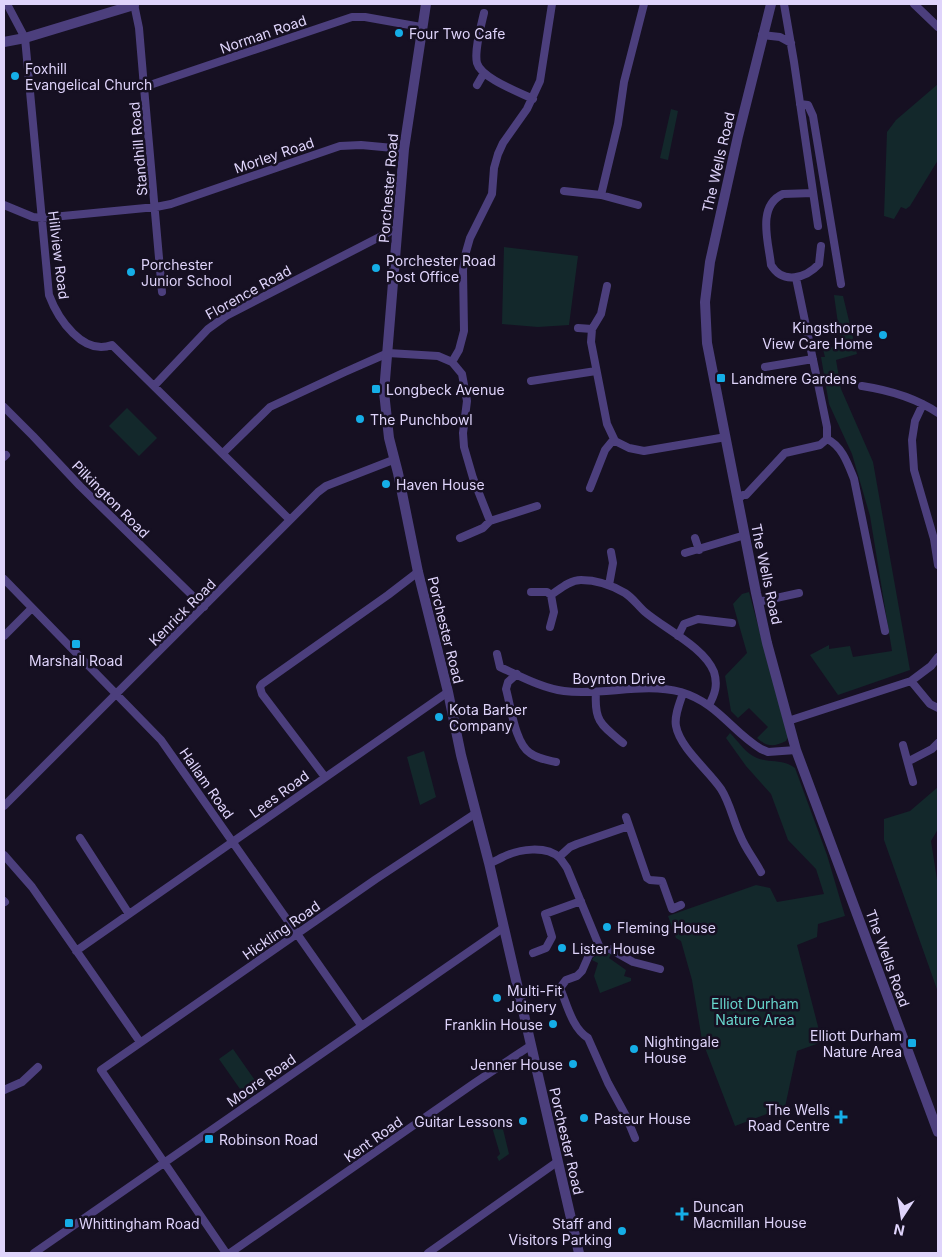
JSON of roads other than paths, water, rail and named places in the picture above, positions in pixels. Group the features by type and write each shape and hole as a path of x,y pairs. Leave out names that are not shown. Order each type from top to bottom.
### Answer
{"street":[{"name":"Hillview Road","path":"7,4 25,38 49,295 59,318 76,335 89,344 104,348 112,345 290,520"},
{"path":"4,42 25,38 134,4"},
{"name":"Standhill Road","path":"134,4 156,207 162,292"},
{"name":"Porchester Road","path":"426,4 404,149 384,392 385,406 393,460 400,482 418,572 489,863 579,1253"},
{"path":"452,362 459,350 464,331 463,270 466,252 470,238 492,194 494,168 498,154 503,143 533,99 540,81 552,4"},
{"path":"600,196 618,124 624,82 644,4"},
{"name":"The Wells Road","path":"772,4 762,35 714,239 706,281 705,319 708,343 737,500 767,644 796,750 938,1132"},
{"path":"784,4 818,226"},
{"path":"914,4 938,27"},
{"path":"484,13 476,55 477,63 484,73 533,99"},
{"name":"Norman Road","path":"144,88 352,17 366,17 421,27"},
{"path":"762,35 780,37 791,43"},
{"path":"477,85 484,73"},
{"path":"800,104 808,105 813,116 841,284"},
{"name":"Morley Road","path":"42,218 156,207 189,198 340,146 361,145 404,149"},
{"path":"564,191 600,196 638,205"},
{"path":"813,193 783,194 772,204 766,221 766,237 771,265 774,271 781,276 796,278 808,273 820,264 821,246"},
{"path":"4,205 25,214 42,218"},
{"name":"Florence Road","path":"154,386 208,328 226,316 397,228"},
{"path":"737,500 746,495 784,453 820,445 827,438 828,427 796,278"},
{"path":"607,286 601,314 592,329 591,342 607,424 614,439 622,445 644,451 726,437"},
{"path":"578,328 592,329"},
{"path":"223,453 270,406 388,353 438,356 452,362 462,374 467,401 463,433 466,454 490,521"},
{"path":"765,367 813,359"},
{"path":"532,381 596,371"},
{"path":"862,386 882,389 923,404 938,412"},
{"path":"923,404 915,421 912,440 914,470 934,539 938,565"},
{"name":"Pilkington Road","path":"4,407 80,486 204,608"},
{"path":"827,438 838,447 854,480 885,631"},
{"path":"590,488 605,450 614,439"},
{"name":"Kenrick Road","path":"4,806 326,486 393,460"},
{"path":"460,538 483,528 490,521 537,506"},
{"path":"685,553 745,535"},
{"path":"695,538 699,550"},
{"path":"610,585 613,563 611,552"},
{"path":"325,777 262,694 260,687 418,572"},
{"name":"Hallam Road","path":"4,579 161,740 361,1025"},
{"path":"551,595 576,581 582,580 610,585 628,595 643,610 704,657 714,672 717,686 709,705"},
{"path":"530,592 547,592 551,595 554,612 550,627"},
{"path":"758,602 799,594"},
{"path":"4,636 32,608"},
{"path":"678,636 684,624 698,619 712,619 732,623"},
{"name":"Boynton Drive","path":"497,654 500,667 538,684 563,691 596,692 642,688 683,693 709,705 761,750 768,752 796,750"},
{"path":"788,721 910,680 932,666 938,657"},
{"path":"516,674 508,682 506,689 521,744 530,753 539,758 556,762"},
{"path":"910,680 930,704 938,708"},
{"name":"Lees Road","path":"76,951 448,692"},
{"path":"596,692 595,708 599,721 622,743"},
{"path":"683,693 678,708 676,726 685,745 721,789 732,810 748,853 761,872"},
{"path":"908,761 932,749 938,743"},
{"path":"903,745 913,782"},
{"path":"537,767 539,758"},
{"name":"Hickling Road","path":"166,1163 101,1070 476,813"},
{"path":"626,817 647,878 662,881 672,909 681,905"},
{"path":"559,857 570,847 629,826"},
{"path":"80,838 129,914"},
{"path":"489,863 528,850 549,852 559,857 567,868 600,948"},
{"path":"4,855 32,887 140,1042"},
{"path":"532,953 546,948 552,937 545,914 580,902"},
{"name":"Moore Road","path":"34,1253 503,928"},
{"path":"635,1138 633,1121 608,1083 588,1038 582,1034 571,1016 560,988 566,980 577,976 582,971 589,955 600,948 610,949 633,962 660,969"},
{"name":"Kent Road","path":"230,1253 530,1046"},
{"path":"4,1090 22,1082 38,1067"},
{"path":"428,1253 558,1162"},
{"path":"166,1163 226,1253"}],"place":[{"name":"Four Two Cafe","path":"399,33"},
{"name":"Foxhill Evangelical Church","path":"15,76"},
{"name":"Porchester Road Post Office","path":"376,268"},
{"name":"Porchester Junior School","path":"131,272"},
{"name":"Kingsthorpe View Care Home","path":"883,335"},
{"name":"Landmere Gardens","path":"721,378"},
{"name":"Longbeck Avenue","path":"376,389"},
{"name":"The Punchbowl","path":"360,419"},
{"name":"Haven House","path":"386,484"},
{"name":"Marshall Road","path":"76,644"},
{"name":"Kota Barber Company","path":"439,717"},
{"name":"Fleming House","path":"607,927"},
{"name":"Lister House","path":"562,948"},
{"name":"Multi-Fit Joinery","path":"497,998"},
{"name":"Franklin House","path":"553,1024"},
{"name":"Elliott Durham Nature Area","path":"912,1043"},
{"name":"Nightingale House","path":"634,1049"},
{"name":"Jenner House","path":"573,1064"},
{"name":"The Wells Road Centre","path":"841,1117"},
{"name":"Pasteur House","path":"584,1118"},
{"name":"Guitar Lessons","path":"523,1121"},
{"name":"Robinson Road","path":"209,1139"},
{"name":"Duncan Macmillan House","path":"682,1214"},
{"name":"Whittingham Road","path":"69,1223"},
{"name":"Staff and Visitors Parking","path":"622,1231"}],"park label":[{"name":"Elliot Durham Nature Area","path":"755,1012"}]}
